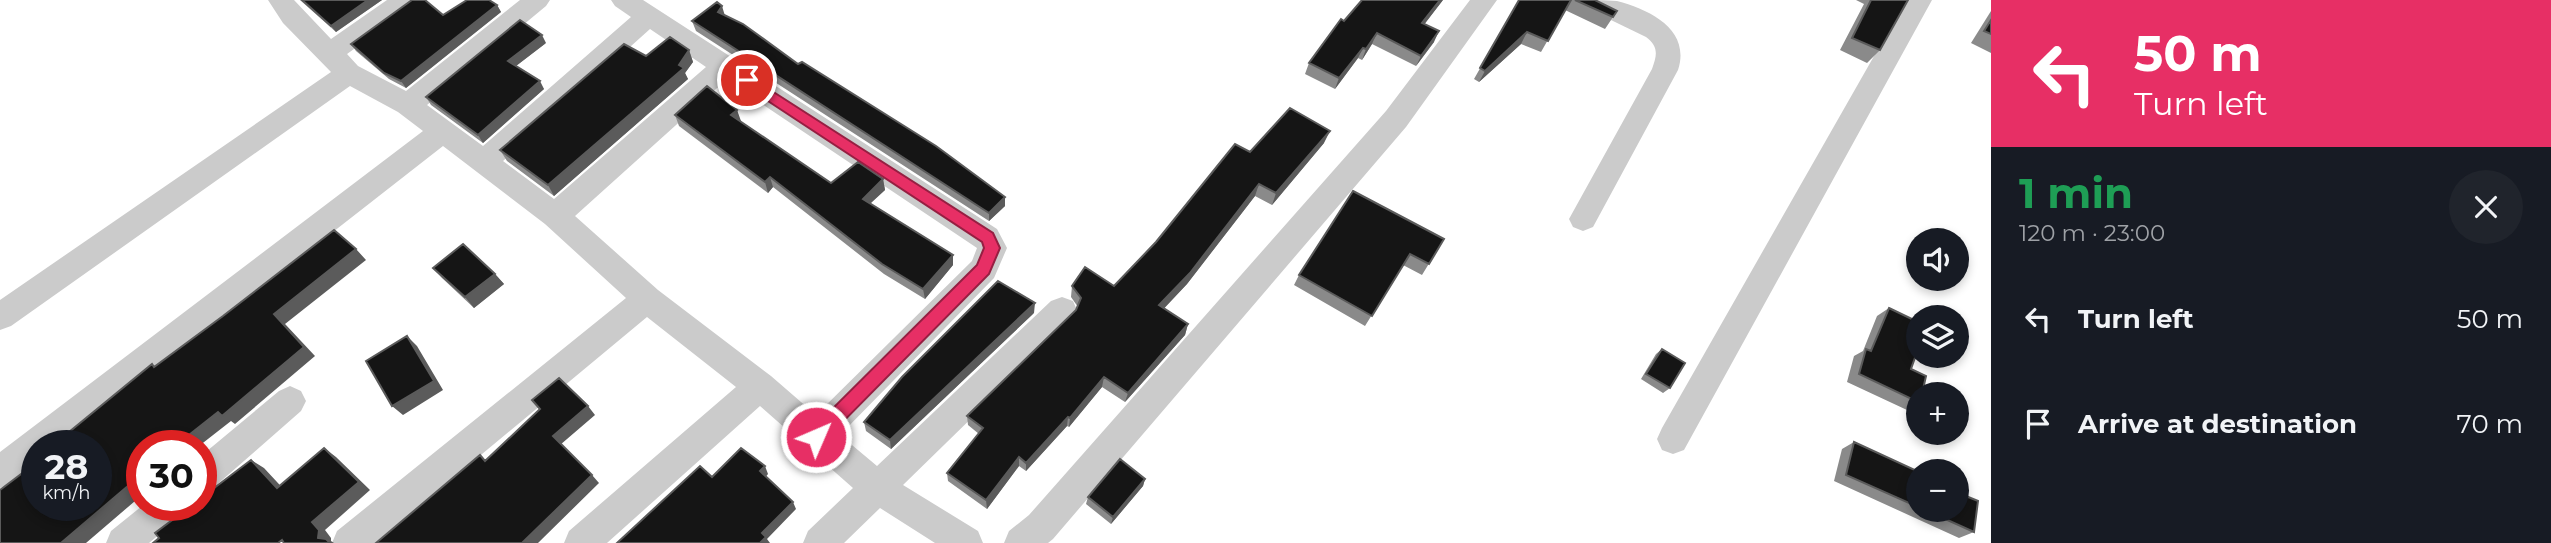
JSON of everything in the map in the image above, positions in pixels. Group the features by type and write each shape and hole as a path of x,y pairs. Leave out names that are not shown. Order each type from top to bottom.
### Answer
{"street":[{"path":"281,0 292,16 340,63 408,105 555,216 647,299 760,386 876,488 966,543"},
{"path":"0,317 340,63 405,0"},
{"path":"408,105 537,0"},
{"path":"624,0 987,238 992,248 984,269 816,437"},
{"path":"1021,543 1041,527 1396,119 1485,0"},
{"path":"1583,219 1665,70 1670,54 1667,40 1658,31 1591,0"},
{"path":"1673,439 1919,0"},
{"path":"483,163 648,16"},
{"path":"555,216 725,66"},
{"path":"0,472 442,132"},
{"path":"349,543 647,299"},
{"path":"820,543 1062,310"},
{"path":"581,543 760,386"},
{"path":"217,463 290,401"},
{"path":"123,543 149,521"}],"building":[{"path":"302,0 368,0 331,26"},
{"path":"412,0 425,0 443,15 467,0 489,0 497,5 401,81 384,73 351,44"},
{"path":"1362,0 1440,0 1422,23 1439,31 1421,56 1377,33 1339,78 1309,63 1341,19 1344,21"},
{"path":"1519,0 1571,0 1548,41 1527,32 1485,71 1480,68"},
{"path":"1575,0 1595,0 1617,11 1613,17"},
{"path":"1871,0 1908,0 1880,50 1852,38"},
{"path":"717,2 722,6 718,12 743,24 798,64 802,62 936,146 1005,197 989,213 692,21"},
{"path":"520,20 542,35 508,61 540,81 478,135 426,97"},
{"path":"1991,20 1991,34 1984,31"},
{"path":"670,37 689,50 679,65 684,68 548,185 500,150 624,44 646,56"},
{"path":"707,86 737,110 731,115 831,183 858,162 883,179 863,199 953,255 923,289 882,264 770,177 765,182 675,115"},
{"path":"1290,108 1330,131 1276,193 1259,184 1190,273 1159,305 1188,324 1128,393 1104,377 1070,418 1068,417 1026,463 1019,457 986,500 947,473 983,428 967,416 1076,310 1081,298 1072,286 1085,267 1114,286 1156,242 1235,144 1250,152"},
{"path":"1353,191 1444,239 1429,264 1410,254 1372,316 1299,275"},
{"path":"334,230 356,249 274,314 304,347 222,416 218,412 195,430 126,430 126,488 112,500 112,430 72,430 152,364 154,367"},
{"path":"463,244 495,274 465,297 433,268"},
{"path":"998,281 1035,303 890,440 864,422 902,377"},
{"path":"1889,308 1906,316 1906,368 1926,376 1925,382 1906,382 1906,396 1859,374 1866,349 1871,351"},
{"path":"407,336 434,381 392,406 366,361"},
{"path":"1662,349 1685,363 1670,388 1646,374"},
{"path":"559,378 588,406 553,436 592,475 522,543 376,543 480,455 485,461 540,409 532,400"},
{"path":"1854,442 1906,466 1906,502 1846,475"},
{"path":"324,448 359,482 312,522 319,530 318,538 326,539 330,543 284,543 282,540 278,543 153,543 159,538 155,533 171,521 217,521 217,486 251,460 277,488"},
{"path":"741,448 765,466 760,471 793,502 762,533 766,537 760,543 617,543 700,466 712,477"},
{"path":"1120,459 1145,479 1113,517 1088,497"},
{"path":"21,474 21,521 87,521 61,543 0,543 0,490"},
{"path":"1969,497 1978,501 1974,532 1952,522 1969,522"}],"route":[{"path":"747,80 987,238 992,248 984,269 816,437"}]}
